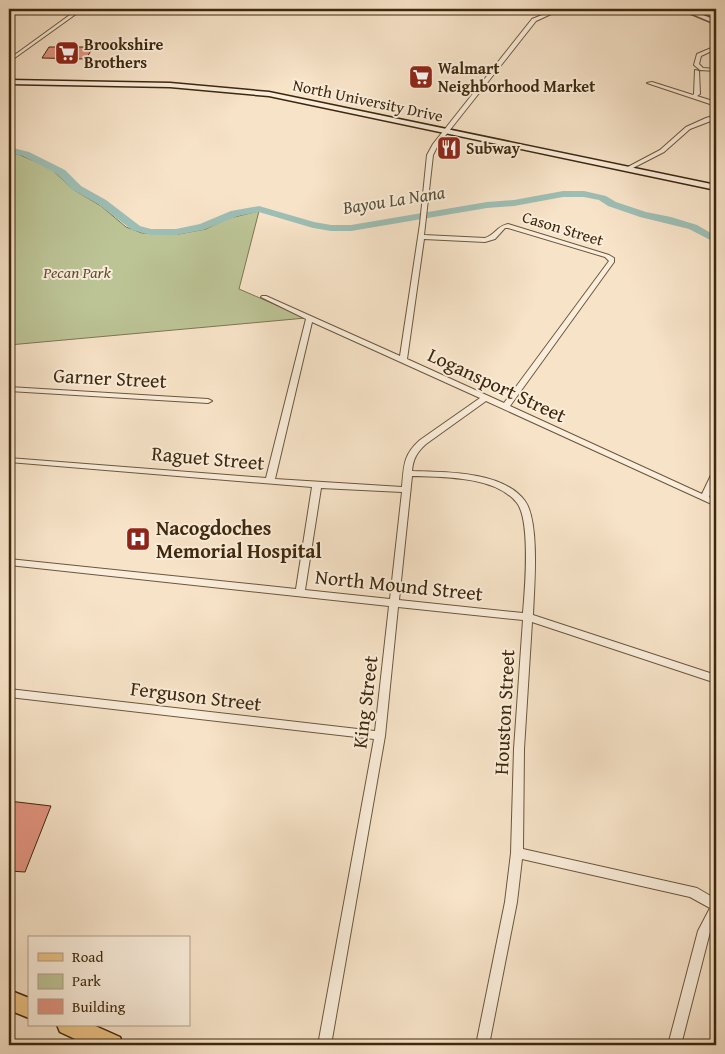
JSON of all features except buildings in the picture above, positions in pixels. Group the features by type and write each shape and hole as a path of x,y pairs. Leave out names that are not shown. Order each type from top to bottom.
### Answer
{"main road":[{"name":"North University Drive","path":"9,82 154,84 228,89 303,100 716,188"},
{"path":"9,1000 28,1008"},
{"path":"70,1026 112,1045"}],"street":[{"path":"9,61 80,9"},
{"path":"403,359 423,224 430,154 446,130 534,20 560,9"},
{"path":"683,9 716,22"},
{"path":"716,47 699,55 696,64 702,69 716,70"},
{"path":"694,96 697,94 697,71"},
{"path":"650,83 716,104"},
{"path":"627,169 662,150 688,128 716,117"},
{"name":"Cason Street","path":"420,238 485,240 492,239 503,227 508,226 612,259"},
{"path":"505,406 612,259"},
{"name":"Logansport Street","path":"264,297 716,503"},
{"path":"270,481 310,317"},
{"name":"Garner Street","path":"9,389 208,401"},
{"name":"King Street","path":"324,1045 380,736 409,462 414,450 486,398"},
{"name":"Raguet Street","path":"9,460 317,485 405,490"},
{"path":"705,497 716,472"},
{"name":"Houston Street","path":"407,473 463,476 487,482 507,490 522,502 528,517 531,546 520,748 517,853 512,902 482,1045"},
{"path":"300,592 317,485"},
{"name":"North Mound Street","path":"9,562 528,617 716,679"},
{"name":"Ferguson Street","path":"9,693 380,736"},
{"path":"517,853 692,892 716,907 704,931 674,1045"}],"green space":[{"name":"Pecan Park","path":"9,152 50,168 74,190 101,206 126,227 142,233 179,234 206,229 226,219 259,211 239,289 306,318 9,345"}],"waterway":[{"name":"Bayou La Nana","path":"9,150 26,154 61,172 77,188 102,202 136,228 151,232 176,232 203,227 235,213 259,209 313,225 331,228 351,228 487,205 514,203 563,194 584,194 602,198 612,204 644,215 671,220 693,227 716,240"}],"place":[{"name":"Brookshire Brothers","path":"67,53"},
{"name":"Walmart Neighborhood Market","path":"421,77"},
{"name":"Subway","path":"449,148"},
{"name":"Nacogdoches Memorial Hospital","path":"138,539"}]}
